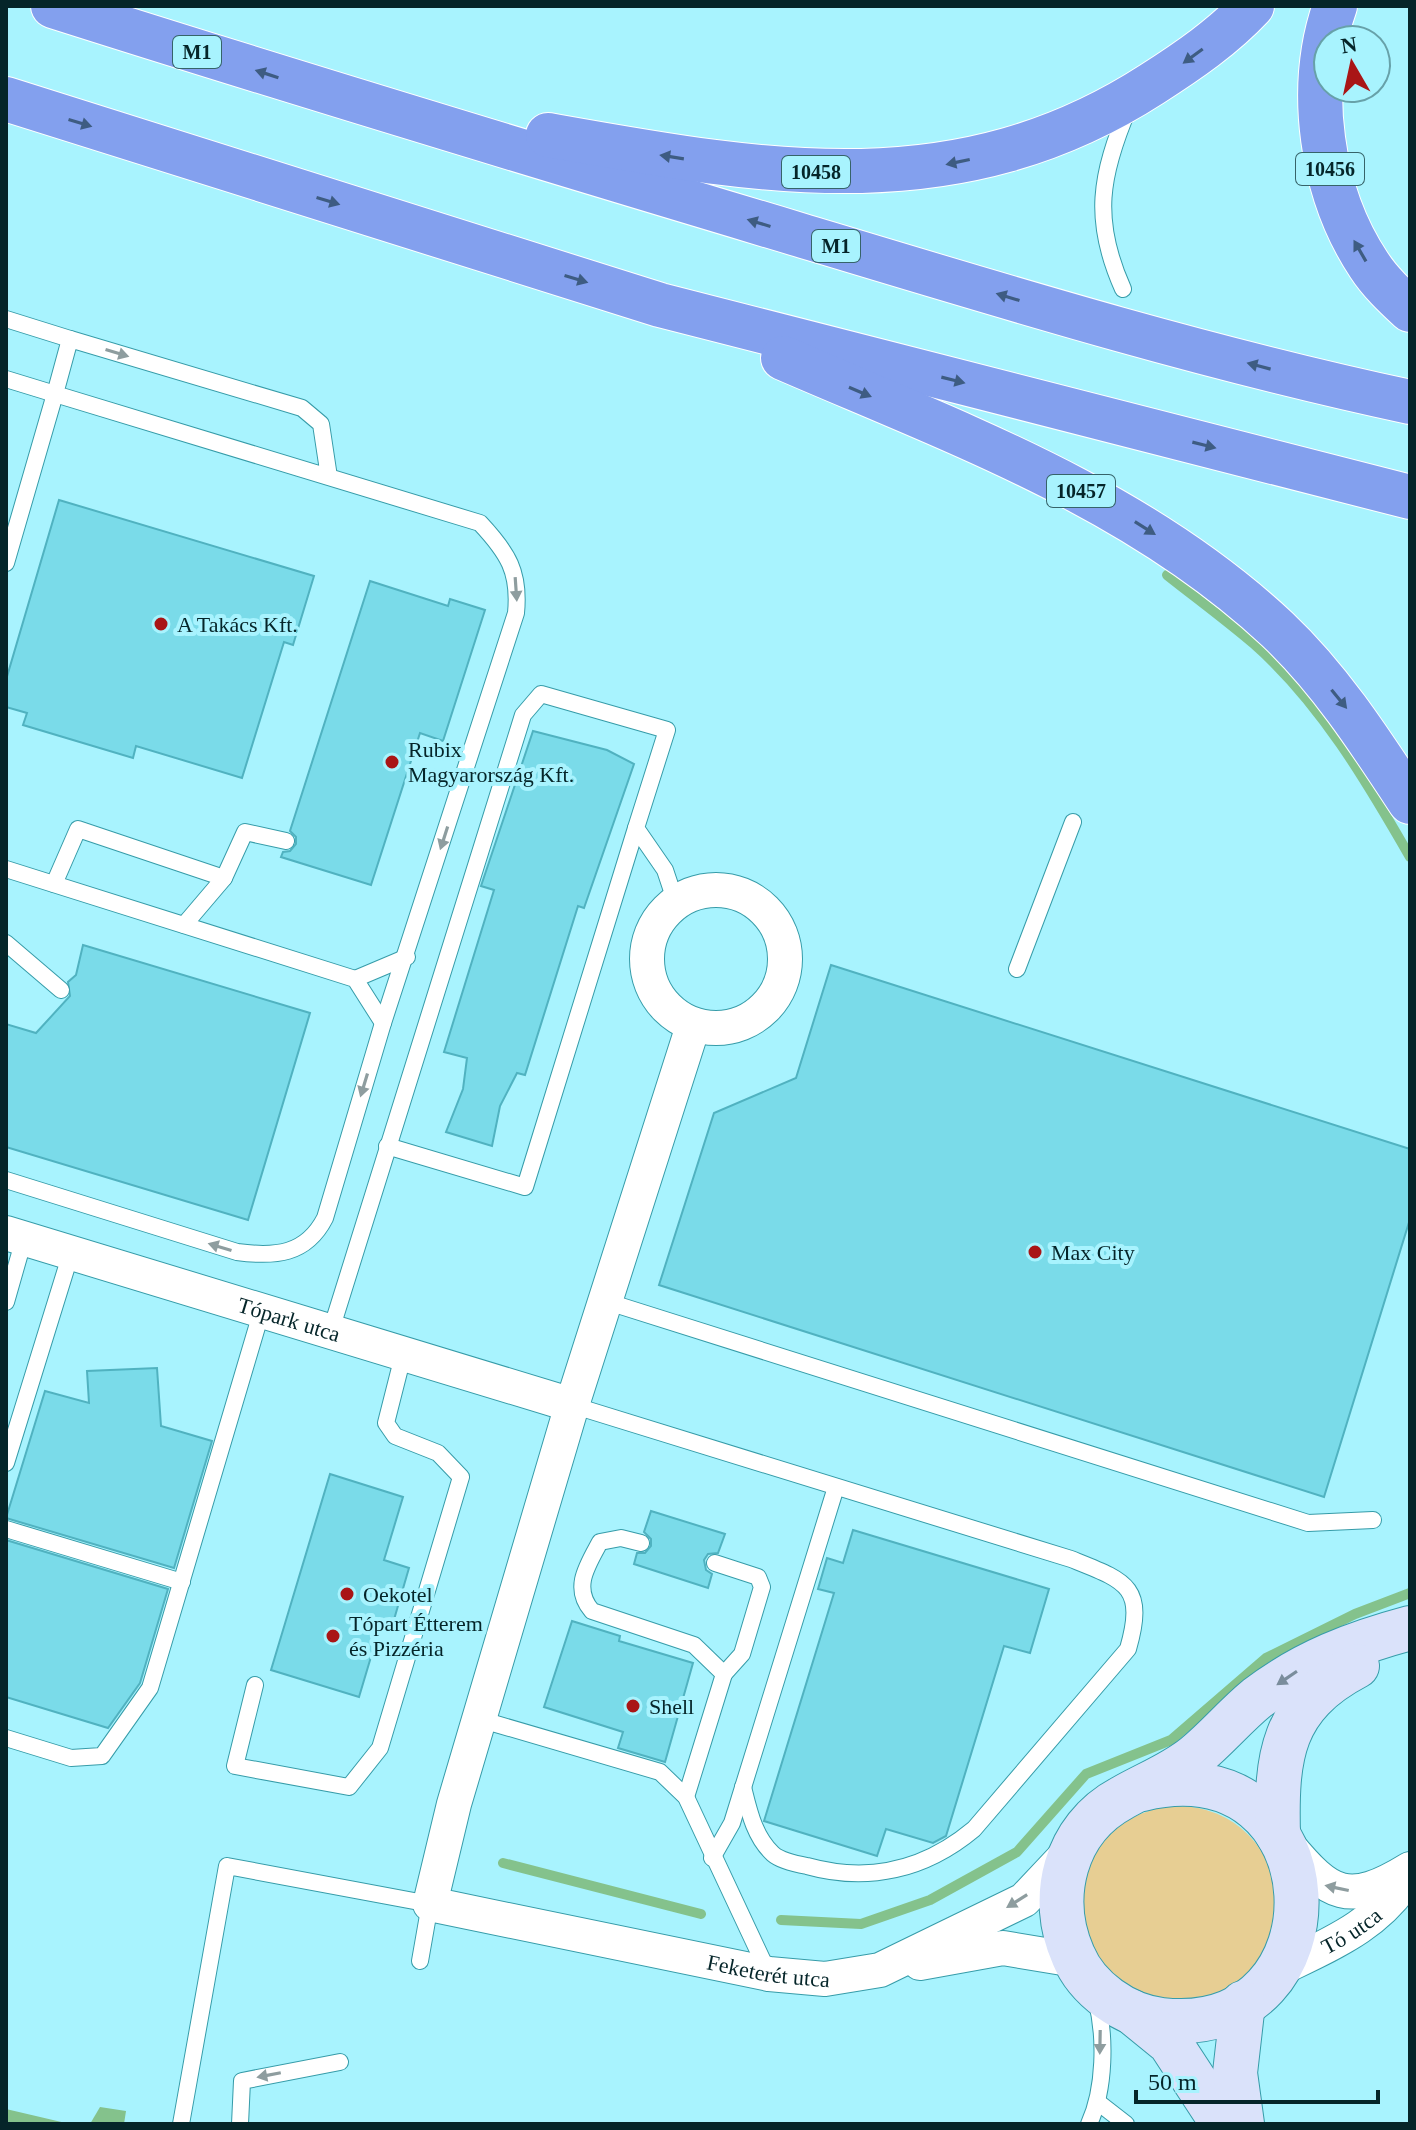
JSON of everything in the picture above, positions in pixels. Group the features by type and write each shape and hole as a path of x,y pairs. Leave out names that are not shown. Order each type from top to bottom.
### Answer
{"highway":[{"name":"M1","path":"53,6 341,98 1053,311 1334,386 1410,402"},
{"name":"10458","path":"341,98 678,158 820,173 932,168 980,158 1060,133 1133,96 1212,42 1252,6"},
{"name":"10456","path":"1335,6 1322,61 1321,102 1331,178 1355,243 1370,268 1410,310"},
{"path":"6,99 660,305 1410,497"},
{"name":"10457","path":"660,305 1047,473 1176,548 1231,588 1314,668 1359,725 1410,802"}],"main road":[{"path":"1223,2124 1170,2043 1083,1971 1060,1915 1060,1892 1073,1848 1102,1811 1194,1757 1257,1698 1294,1672 1348,1645 1410,1628"},
{"path":"1278,1835 1279,1760 1299,1712 1323,1685 1410,1637"},
{"path":"1132,2012 1160,2020 1188,2021 1217,2015 1243,2003 1277,1970 1297,1927 1299,1903 1293,1867 1278,1835 1248,1804 1218,1789 1185,1783 1142,1789"},
{"path":"1242,2124 1235,2073 1243,2003"}],"street":[{"path":"704,890 735,892 762,906 784,938 785,977 765,1010 731,1028 693,1026 667,1010 651,984 646,954 655,925 676,903 704,890"},
{"path":"430,1904 479,1719 572,1405 693,1026"},
{"name":"Tópark utca","path":"15,1236 572,1405"},
{"name":"Tó utca","path":"1278,1835 1317,1880 1336,1890 1380,1886 1410,1871"},
{"name":"Feketerét utca","path":"430,1904 448,1911 769,1974 825,1979 880,1970 1024,1900 1073,1848"},
{"name":"Tó utca","path":"1277,1970 1350,1935 1380,1914 1397,1896 1410,1871"},
{"path":"880,1970 1003,1948 1083,1971"}],"lane":[{"path":"1123,289 1105,240 1102,195 1106,167 1133,96"},
{"path":"6,319 302,408 321,424 329,477"},
{"path":"6,563 70,339"},
{"path":"6,379 480,523 499,543 512,567 518,587 516,613 407,957 383,1023 325,1218 317,1234 300,1247 272,1255 237,1252 6,1180"},
{"path":"331,1330 387,1146 523,715 541,694 667,730 525,1187 387,1146"},
{"path":"1017,969 1073,822"},
{"path":"636,828 665,870 676,903"},
{"path":"54,884 78,829 224,878"},
{"path":"184,925 224,878 245,832 286,841"},
{"path":"6,869 355,979 383,1023"},
{"path":"6,943 61,990"},
{"path":"355,979 407,957"},
{"path":"6,1302 15,1236"},
{"path":"6,1463 71,1253"},
{"path":"605,1301 1308,1523 1373,1520"},
{"path":"6,1738 71,1758 89,1760 111,1749 150,1688 262,1310"},
{"path":"255,1685 235,1766 349,1787 380,1748 461,1477 438,1453 395,1436 386,1423 404,1352"},
{"path":"572,1405 1103,1572 1124,1584 1136,1602 1136,1624 1128,1649 974,1829 947,1852 920,1864 889,1872 825,1872 775,1856 760,1839 743,1787"},
{"path":"712,1858 728,1834 836,1487"},
{"path":"6,1529 182,1582"},
{"path":"641,1543 621,1538 600,1542 584,1577 583,1601 592,1611 694,1645 724,1674"},
{"path":"686,1797 724,1674 742,1654 762,1587 758,1577 715,1563"},
{"path":"479,1719 660,1772 686,1797 769,1974"},
{"path":"181,2124 227,1866 430,1904 420,1961"},
{"path":"1083,1971 1101,2018 1099,2103 1089,2124"},
{"path":"240,2124 242,2081 340,2062"},
{"path":"1099,2103 1126,2124"}],"shaded area":[{"path":"1179,1806 1216,1814 1248,1835 1269,1867 1277,1904 1269,1941 1248,1973 1216,1994 1179,2002 1142,1994 1110,1973 1089,1941 1081,1904 1089,1867 1110,1835 1142,1814"},
{"path":"100,2107 126,2111 124,2124 90,2124"},
{"path":"6,2109 70,2124 6,2124"}],"building":[{"name":"A Takács Kft.","path":"59,500 314,576 293,645 284,642 242,778 136,746 133,758 23,725 27,713 6,707 6,680"},
{"path":"370,581 448,606 450,599 485,610 443,741 420,733 371,885 281,857 283,852 290,851 296,844 296,837 290,831"},
{"path":"533,731 607,750 634,764 584,908 578,906 525,1075 517,1073 500,1106 492,1146 446,1132 463,1089 467,1058 444,1052 494,890 481,886"},
{"path":"83,945 310,1013 248,1220 6,1147 6,1024 36,1033 70,996 68,982 76,975"},
{"name":"Max City","path":"831,965 1410,1149 1410,1219 1324,1497 659,1285 714,1113 796,1078"},
{"path":"157,1368 161,1426 212,1441 174,1568 6,1518 45,1391 89,1403 87,1371"},
{"name":"Oekotel","path":"330,1474 403,1497 384,1560 409,1568 393,1623 382,1620 359,1697 271,1670"},
{"path":"651,1511 725,1534 718,1553 708,1554 704,1560 706,1570 712,1574 708,1588 634,1564 637,1553 645,1553 651,1546 651,1539 644,1532"},
{"path":"853,1530 1049,1589 1030,1653 1004,1646 946,1836 933,1843 886,1829 877,1856 764,1821 834,1593 818,1589 827,1558 843,1563"},
{"path":"6,1540 168,1589 140,1683 108,1728 6,1697"},
{"path":"572,1621 620,1636 619,1641 693,1663 665,1762 618,1748 623,1732 544,1707"}],"waterway":[{"path":"1167,575 1254,644 1300,691 1341,744 1410,857"},
{"path":"781,1920 861,1924 930,1900 1017,1852 1086,1774 1171,1740 1266,1658 1355,1614 1410,1593"},
{"path":"503,1863 701,1914"}],"place":[{"name":"A Takács Kft.","path":"161,624"},
{"name":"Rubix Magyarország Kft.","path":"392,762"},
{"name":"Max City","path":"1035,1252"},
{"name":"Oekotel","path":"347,1594"},
{"name":"Tópart Étterem és Pizzéria","path":"333,1636"},
{"name":"Shell","path":"633,1706"}]}
